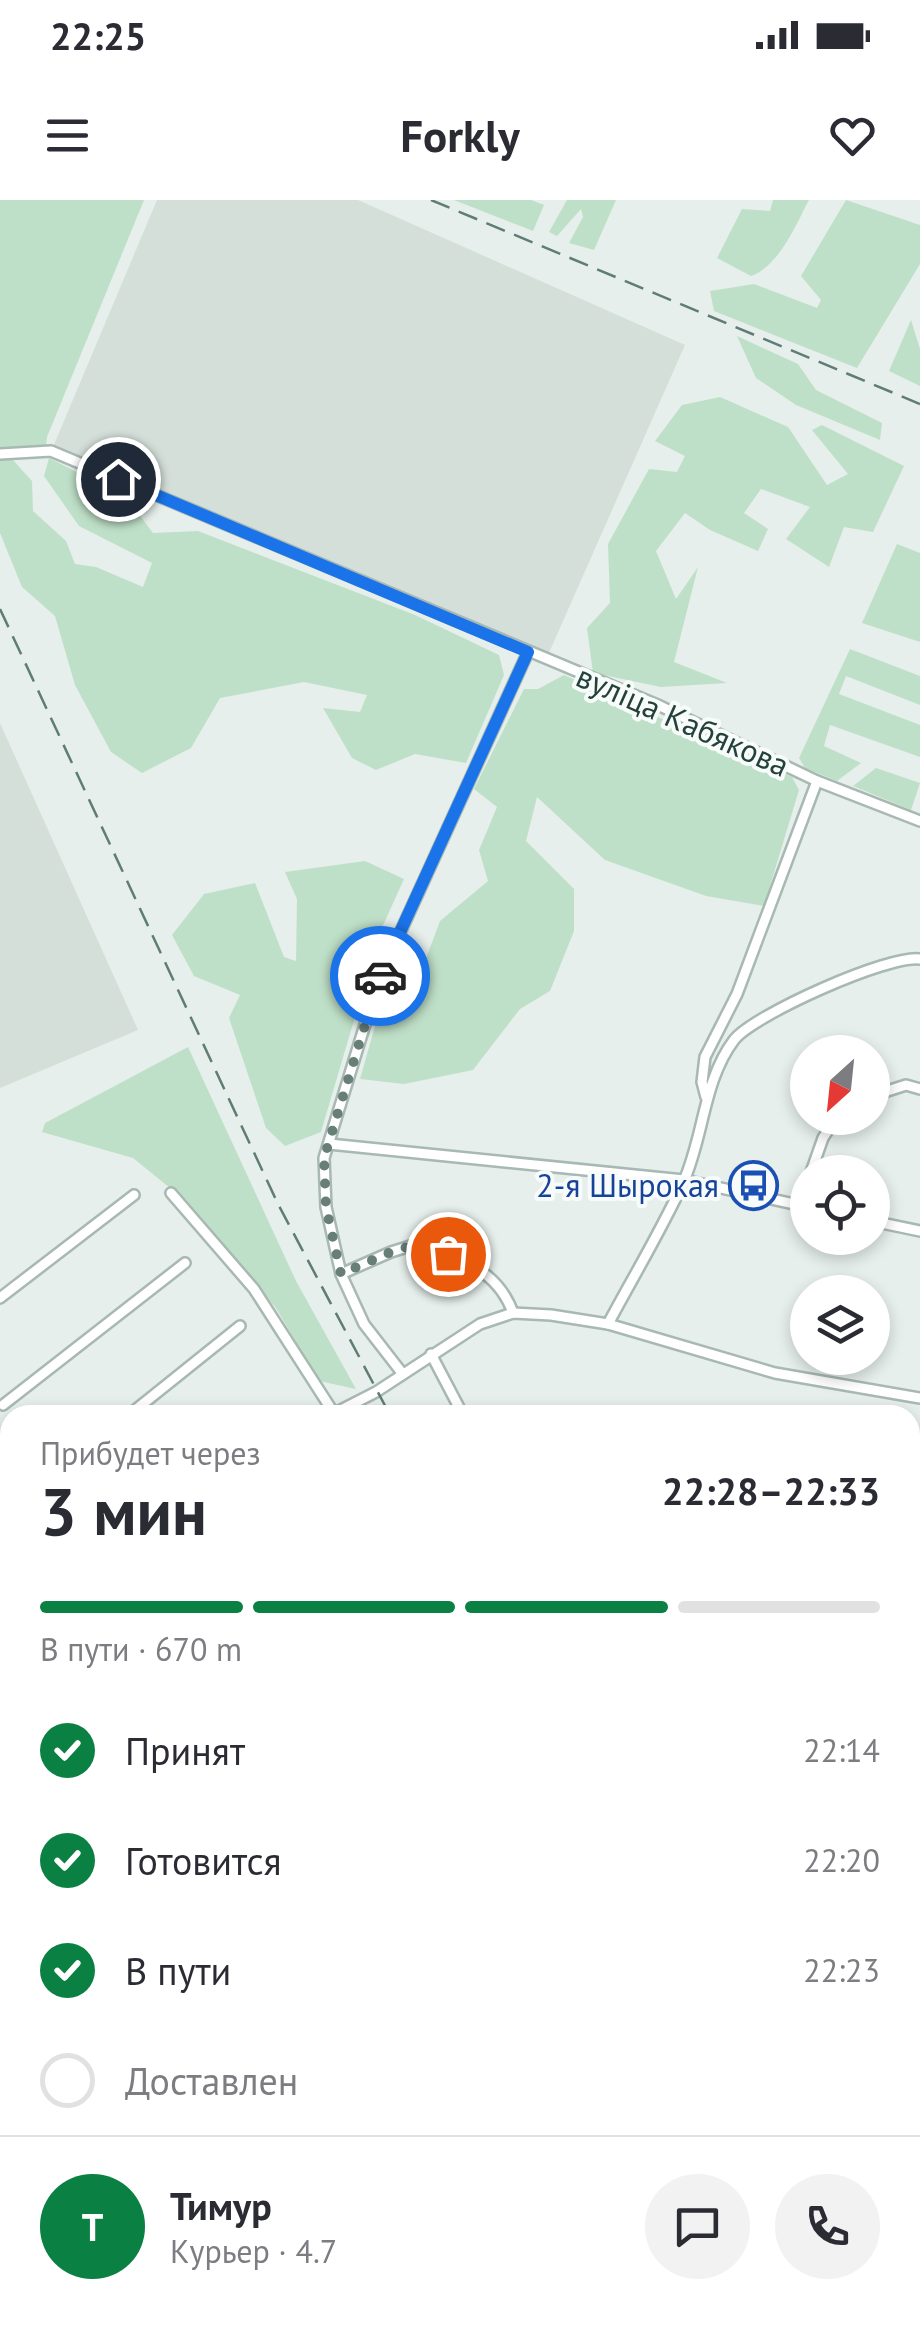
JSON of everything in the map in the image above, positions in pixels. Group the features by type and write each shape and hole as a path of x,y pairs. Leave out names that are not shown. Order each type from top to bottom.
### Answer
{"street":[{"name":"вуліца Кабякова","path":"0,454 51,450 660,706 817,782 920,821"},
{"path":"402,1373 364,1324 341,1274 323,1176 379,979 528,652"},
{"path":"707,1099 702,1082 705,1058 737,994 817,782"},
{"path":"608,1324 684,1180 723,1056 744,1030 883,964 903,958 920,959"},
{"path":"890,1091 906,1086 920,1089"},
{"path":"329,1144 684,1180 790,1203"},
{"path":"172,1192 254,1289 327,1405"},
{"path":"0,1298 134,1196"},
{"path":"890,1225 920,1231"},
{"path":"341,1274 423,1242 497,1282 513,1313"},
{"path":"2,1403 186,1263"},
{"path":"351,1405 480,1324 513,1313 551,1314 608,1324 774,1373 920,1398"},
{"path":"141,1405 240,1326"},
{"path":"431,1354 459,1405"}],"shaded area":[{"path":"157,200 358,200 685,345 548,655 53,447"},
{"path":"0,723 138,1030 0,1088"}],"green space":[{"path":"0,200 144,200 46,446 0,448"},
{"path":"454,200 531,200 544,205 533,231"},
{"path":"567,200 616,200 594,250 569,243 583,217 581,209 557,236 549,232"},
{"path":"773,200 809,200 786,244 770,263 751,276 717,258 742,209 770,211"},
{"path":"846,200 920,225 920,264 857,368 714,311 710,291 754,284 817,308 821,300 801,276"},
{"path":"911,320 920,349 920,386 889,371"},
{"path":"737,336 798,364 816,390 882,423 880,440 796,405 756,378"},
{"path":"720,397 788,427 827,485 848,474 812,430 822,425 904,466 873,532 844,527 829,567 786,539 810,507 761,489 744,513 768,529 758,551 710,530 685,513 656,551 676,599 698,567 674,662 727,683 661,687 593,673 587,628 610,603 608,544 649,469 677,472 685,456 655,441 682,405"},
{"path":"49,458 126,497 153,533 198,531 415,615 499,655 504,675 466,763 415,754 376,770 352,758 323,708 360,712 367,695 304,682 220,698 191,748 142,773 111,752 75,685 55,616 22,587 0,533 0,460 12,459 32,481 33,511 66,541 75,564 96,567 143,587 152,563 79,526 44,476"},
{"path":"897,544 920,553 920,642 862,623"},
{"path":"850,649 920,676 920,705 846,676 839,694 920,725 920,757 830,725 824,746 861,763 837,781 805,768 799,758"},
{"path":"564,675 792,777 799,790 764,906 706,896 605,860 537,797 526,841 574,889 574,931 550,991 520,1009 473,1070 404,1084 360,1079 388,980 422,969 440,921 488,881 479,850 497,807 474,789 524,689 538,689"},
{"path":"876,768 920,783 911,810 853,786"},
{"path":"365,861 404,879 361,974 362,993 321,1132 285,1146 266,1128 229,1018 240,995 194,976 172,935 204,894 255,883 284,957 296,961 297,899 285,872"},
{"path":"188,1047 296,1281 356,1389 319,1381 276,1308 186,1201 133,1158 42,1132 45,1123"}],"railway":[{"path":"431,200 920,404"},
{"path":"0,609 278,1204 385,1405"}],"way so far":[{"path":"380,976 324,1158 326,1207 341,1274 410,1244 423,1242 448,1254"}],"place":[{"name":"2-я Шырокая","path":"754,1185"}],"route":[{"path":"118,479 528,652 380,976"}]}
